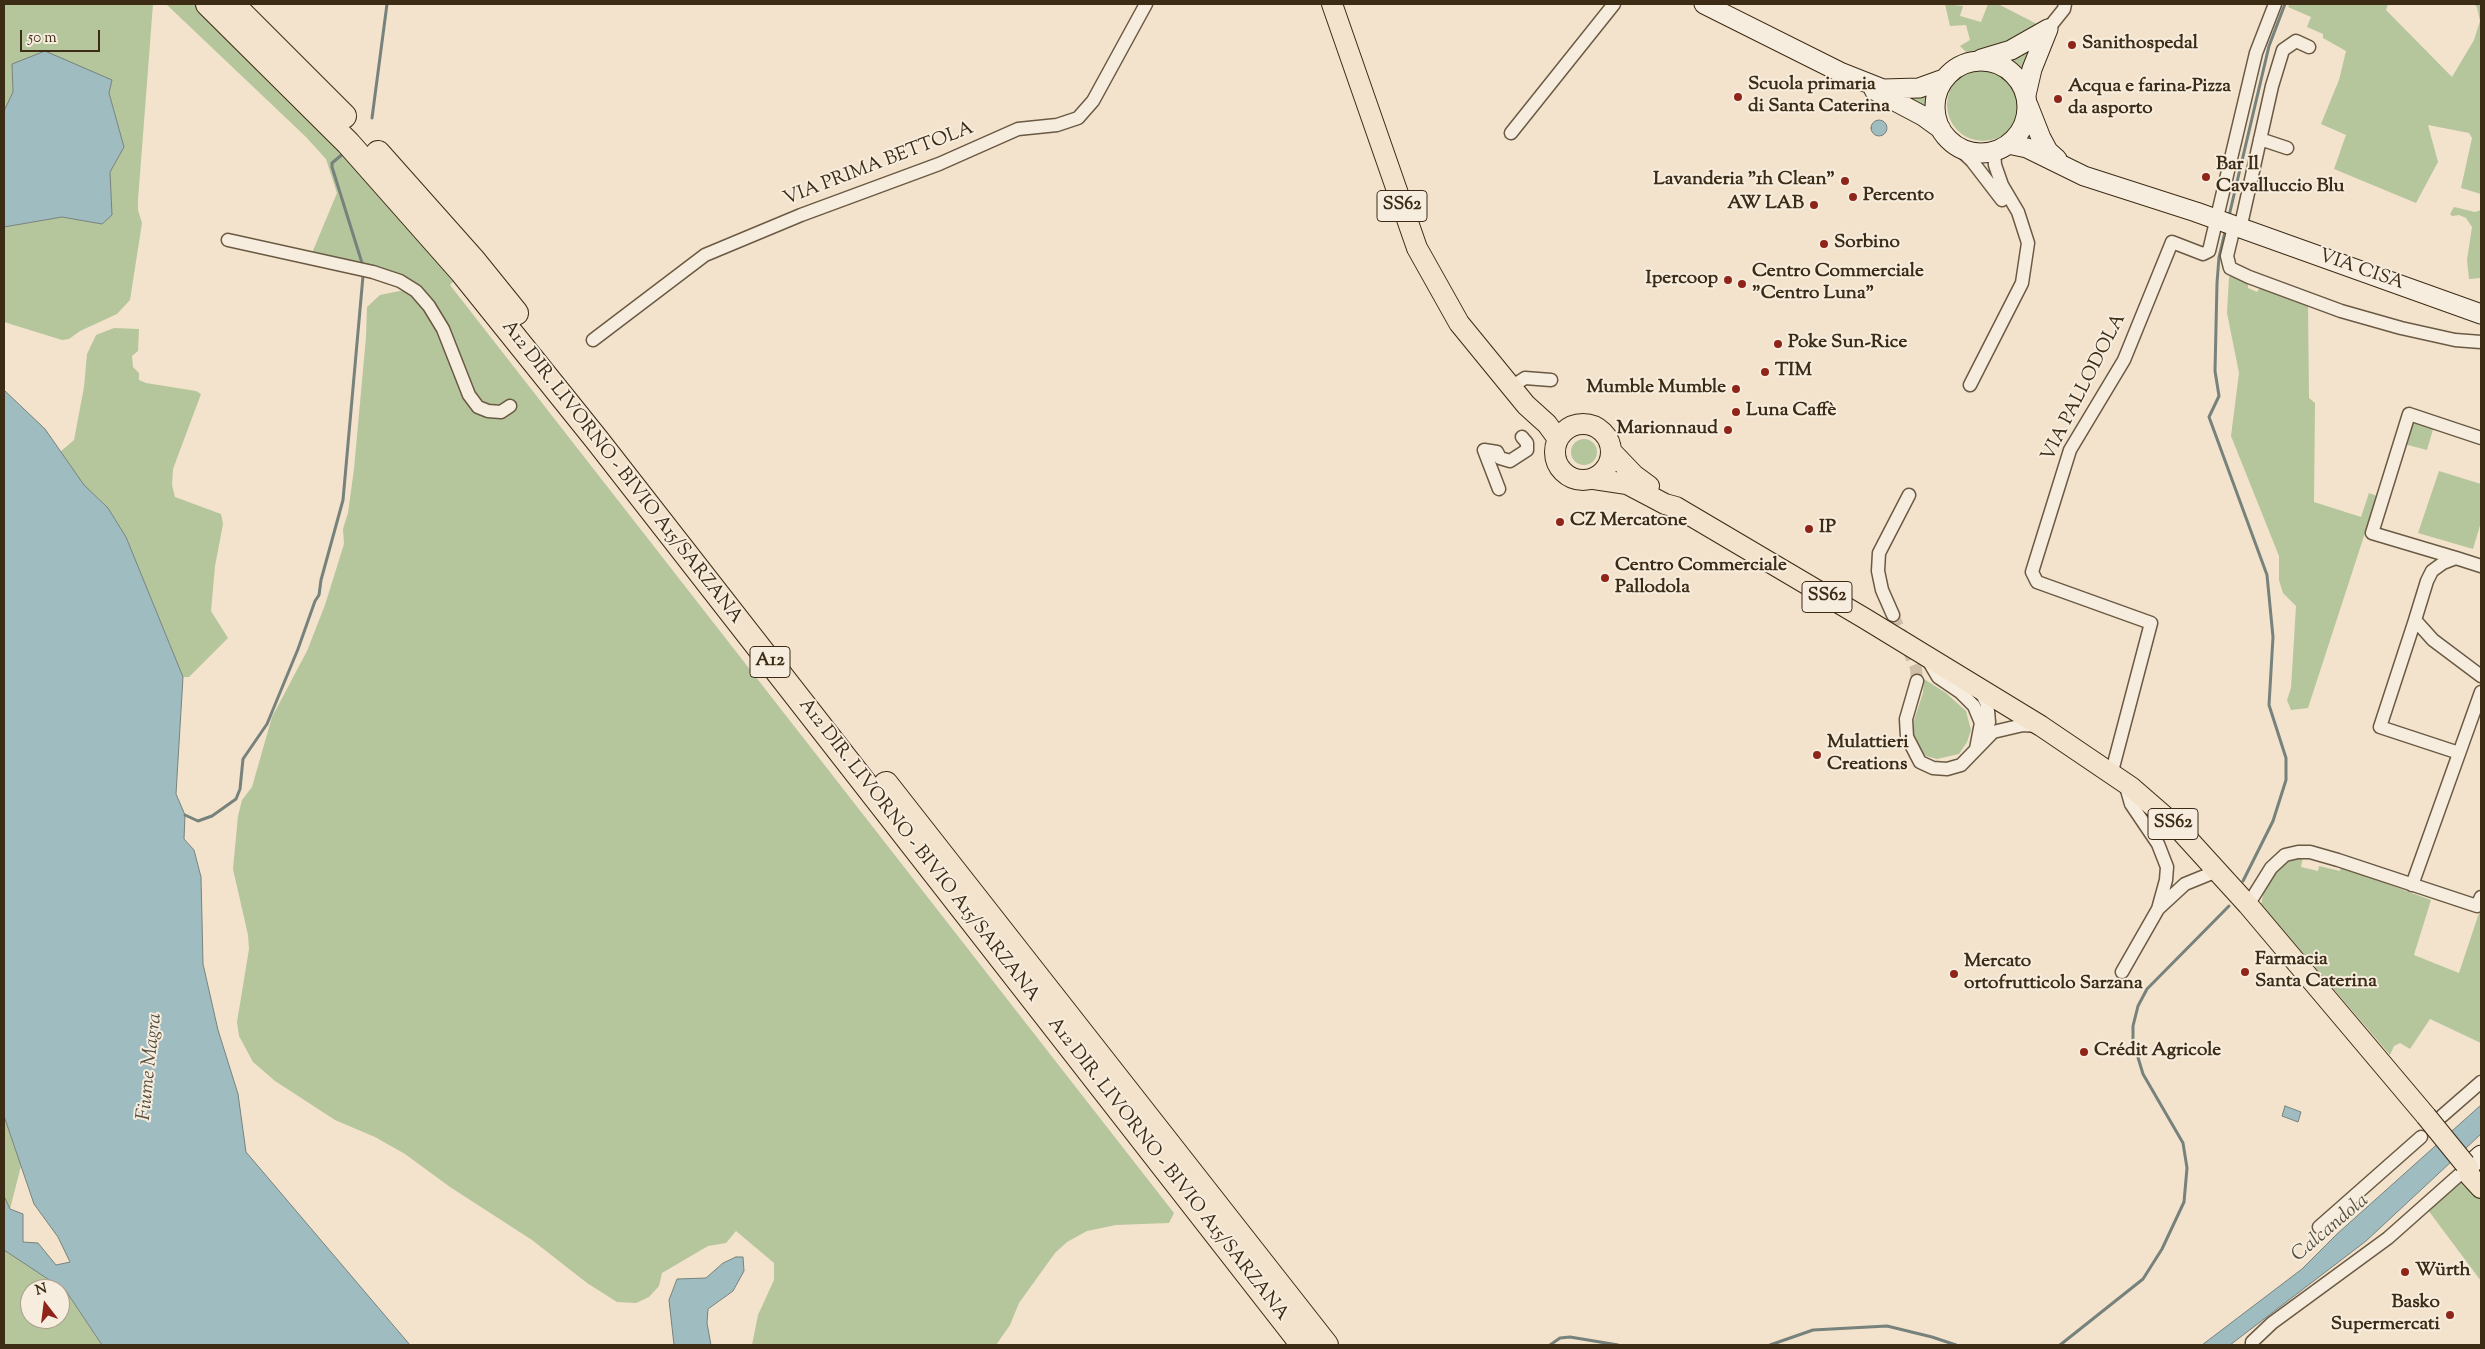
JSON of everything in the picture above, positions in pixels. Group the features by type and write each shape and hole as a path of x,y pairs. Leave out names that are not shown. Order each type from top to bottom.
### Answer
{"highway":[{"name":"A12 DIR. LIVORNO - BIVIO A15/SARZANA","path":"208,4 348,143 462,272 603,448 1303,1345"},
{"name":"A12","path":"232,4 361,133 474,261 1326,1345"}],"main road":[{"name":"SS62","path":"1332,4 1417,248 1459,323 1511,387 1547,424 1558,439 1554,454 1558,466 1563,473 1578,480 1594,479 1627,484 1664,504 1676,507 1864,618 2041,726 2118,778 2177,827 2248,905 2434,1116 2474,1166 2470,1176 2481,1188"},
{"name":"SS62","path":"1511,387 1546,414 1558,420 1589,425 1600,429 1608,439 1611,452 1634,475 1668,498 1676,507"},
{"path":"1558,439 1566,429 1579,424"},
{"path":"1594,479 1608,465 1611,452"}],"street":[{"name":"VIA PRIMA BETTOLA","path":"593,340 705,255 801,215 939,164 1018,130 1057,125 1078,118 1093,101 1146,4"},
{"path":"1511,133 1614,4"},
{"path":"1704,4 1730,10 1923,116 1941,129 1989,180 2024,227"},
{"path":"1849,76 1883,89 1919,88 1944,79 1962,65 2011,50 2048,29 2054,24 2065,4"},
{"path":"2276,4 2256,52 2230,226 2227,256 2230,268 2249,277 2342,311 2400,328 2455,340 2481,342"},
{"path":"1955,145 1980,153 2001,148 2017,136 2025,123 2032,69 2048,29"},
{"path":"2230,226 2260,139 2272,86 2283,50 2296,41 2310,47"},
{"path":"1972,62 1986,61 2000,64 2012,72 2021,82 2027,98"},
{"path":"1941,129 1936,116 1935,104 1938,90 1944,79"},
{"name":"VIA CISA","path":"2027,98 2033,122 2048,150 2084,176"},
{"path":"2260,139 2287,148"},
{"path":"1970,385 2022,283 2028,243 2018,212 2002,185 1995,165 2001,148"},
{"name":"VIA CISA","path":"2001,148 2027,148 2084,176 2481,314"},
{"name":"VIA PALLODOLA","path":"2118,778 2152,623 2037,582 2032,572 2070,450 2124,360 2172,242 2203,254 2209,250 2230,226"},
{"path":"228,240 373,272 400,281 416,291 429,306 443,329 469,395 478,407 488,412 501,412 510,406"},
{"path":"1511,387 1525,378 1551,380"},
{"path":"2481,438 2409,414 2372,533 2481,566"},
{"path":"1499,489 1484,450 1497,452 1500,458 1510,461 1527,450 1526,443 1522,437"},
{"path":"1893,615 1882,590 1878,571 1879,553 1909,495"},
{"path":"2456,558 2442,563 2432,571 2427,580 2380,727 2459,753"},
{"path":"2415,620 2433,640 2481,676"},
{"path":"1927,658 1938,677 1960,692 1974,706 1981,723 1976,749"},
{"path":"1917,681 1906,719 1907,737 1920,762 1934,768 1947,769 1961,764 1993,732 2023,725 2041,726"},
{"path":"1976,749 1988,722 1986,702 1978,688"},
{"path":"2412,885 2481,692"},
{"path":"2118,778 2131,804 2158,844 2166,867 2166,880 2158,909 2122,972"},
{"path":"2248,905 2270,868 2285,855 2298,852 2310,852 2338,860 2477,906 2481,896"},
{"path":"2158,909 2185,884 2217,871"},
{"path":"2434,1116 2481,1082"},
{"path":"2319,1228 2421,1137"},
{"path":"2252,1345 2272,1323 2388,1238 2474,1166"}],"green space":[{"path":"4,4 153,4 138,200 138,210 142,223 130,300 117,314 80,331 69,339 62,340 4,322 4,227 62,217 102,224 112,215 110,172 124,147 109,93 112,80 12,64 13,92 4,111"},
{"path":"166,4 208,4 462,272 450,285 1174,1213 1169,1223 1116,1225 1087,1231 1067,1242 1055,1253 1019,1303 1010,1325 996,1345 752,1345 758,1315 774,1280 774,1263 736,1231 726,1243 708,1246 662,1273 659,1286 649,1297 636,1303 617,1302 587,1283 532,1240 450,1187 405,1154 375,1137 335,1120 275,1081 253,1062 239,1036 237,1022 249,949 248,935 233,869 238,816 242,800 252,787 272,717 307,651 325,605 344,544 343,529 348,513 354,469 367,307 380,295 419,287 409,278 312,253 337,193 326,159 306,137"},
{"path":"1945,4 1963,6 1960,16 1981,22 1988,4 1998,4 2039,25 2008,45 1967,53 1960,46 1970,40 1966,25 1950,26"},
{"path":"2290,4 2388,4 2386,10 2452,77 2474,40 2480,21 2477,7 2474,4 2481,4 2481,194 2461,188 2472,138 2469,133 2428,125 2438,162 2416,203 2334,169 2346,135 2321,124 2339,80 2346,51 2323,38 2323,34 2307,27 2311,17 2288,7"},
{"path":"2041,38 2024,77 2013,63 2001,57"},
{"path":"1983,69 2003,75 2013,85 2019,105 2013,125 2003,135 1983,141 1963,135 1953,125 1947,105 1953,85 1963,75"},
{"path":"1932,91 1933,119 1885,92"},
{"path":"2454,207 2475,212 2481,210 2481,278 2469,279 2467,260 2472,227 2466,218 2450,214"},
{"path":"2232,275 2248,281 2248,288 2257,292 2261,286 2308,302 2309,398 2315,403 2314,502 2361,517 2369,493 2377,496 2308,708 2291,710 2287,700 2291,688 2296,606 2283,593 2279,580 2279,556 2231,436 2239,373 2227,313 2229,277"},
{"path":"114,328 139,329 138,351 132,356 133,367 139,373 139,380 146,383 196,391 201,394 173,469 172,485 175,497 221,514 223,524 215,566 211,611 228,638 189,677 183,677 126,537 108,508 84,485 60,452 74,440 84,387 87,354 96,335"},
{"path":"2412,421 2434,426 2427,450 2404,444"},
{"path":"1584,439 1593,443 1597,452 1593,461 1584,465 1575,461 1571,452 1575,443"},
{"path":"2439,471 2481,484 2481,522 2473,549 2418,533"},
{"path":"1924,679 1946,693 1966,711 1971,730 1967,742 1959,754 1937,759 1926,756 1918,747 1913,732 1914,720 1923,693"},
{"path":"2303,857 2301,867 2318,871 2319,866 2340,871 2341,867 2431,900 2414,955 2459,973 2481,911 2481,1043 2430,1019 2410,1049 2400,1043 2394,1046 2390,1055 2261,904 2265,887 2281,864 2290,858"},
{"path":"4,1116 21,1166 10,1209 4,1196"},
{"path":"2463,1178 2481,1198 2481,1281 2428,1210"},
{"path":"4,1250 48,1279 20,1279 20,1329 70,1329 70,1297 102,1345 4,1345"}],"water":[{"path":"45,51 112,80 109,93 124,147 110,172 112,215 102,224 62,217 4,227 4,111 13,92 12,64"},
{"path":"1876,120 1882,120 1887,125 1885,134 1876,136 1871,131 1871,125"},
{"name":"Fiume Magra","path":"4,390 45,429 84,485 108,508 126,537 183,677 176,794 185,815 184,839 194,850 201,877 203,964 218,1030 238,1094 246,1152 410,1345 102,1345 70,1297 70,1279 48,1279 4,1250 4,1196 10,1209 23,1214 23,1242 38,1243 56,1265 70,1262 58,1237 34,1204 4,1116"},
{"name":"Calcandola","path":"2481,1105 2481,1134 2366,1241 2230,1345 2202,1345 2302,1269 2337,1234"},
{"path":"2285,1106 2301,1112 2298,1122 2282,1116"},
{"path":"736,1257 743,1257 744,1271 733,1291 708,1309 707,1323 711,1345 674,1345 669,1300 677,1279 706,1278 723,1263"}],"waterway":[{"path":"372,118 387,4"},
{"path":"2229,216 2269,46 2285,4"},
{"path":"344,153 332,163 332,167 362,263"},
{"path":"2225,232 2219,257 2217,283 2215,371 2219,396 2209,417 2267,575 2273,637 2269,705 2286,758 2286,780 2273,821 2243,881"},
{"path":"185,815 198,821 212,816 236,799 240,789 243,759 267,724 319,595 321,580 343,500 363,276"},
{"path":"2060,1345 2143,1279 2162,1249 2184,1202 2187,1168 2183,1143 2143,1074 2133,1041 2133,1026 2138,1006 2147,989 2229,906"},
{"path":"1770,1345 1813,1330 1887,1326 1956,1345"},
{"path":"1550,1345 1560,1338 1570,1337 1618,1345"}],"tunnel":[{"path":"1893,615 1916,668 1917,681"}],"place":[{"name":"Sanithospedal","path":"2072,45"},
{"name":"Scuola primaria di Santa Caterina","path":"1738,97"},
{"name":"Acqua e farina-Pizza da asporto","path":"2058,99"},
{"name":"Bar Il Cavalluccio Blu","path":"2206,177"},
{"name":"Lavanderia \"1h Clean\"","path":"1845,181"},
{"name":"Percento","path":"1853,197"},
{"name":"AW LAB","path":"1814,205"},
{"name":"Sorbino","path":"1824,244"},
{"name":"Ipercoop","path":"1728,280"},
{"name":"Centro Commerciale \"Centro Luna\"","path":"1742,284"},
{"name":"Poke Sun-Rice","path":"1778,344"},
{"name":"TIM","path":"1765,372"},
{"name":"Mumble Mumble","path":"1736,389"},
{"name":"Luna Caffè","path":"1736,412"},
{"name":"Marionnaud","path":"1728,430"},
{"name":"CZ Mercatone","path":"1560,522"},
{"name":"IP","path":"1809,529"},
{"name":"Centro Commerciale Pallodola","path":"1605,578"},
{"name":"Mulattieri Creations","path":"1817,755"},
{"name":"Farmacia Santa Caterina","path":"2245,972"},
{"name":"Mercato ortofrutticolo Sarzana","path":"1954,974"},
{"name":"Crédit Agricole","path":"2084,1052"},
{"name":"Würth","path":"2405,1272"},
{"name":"Basko Supermercati","path":"2450,1315"}]}
